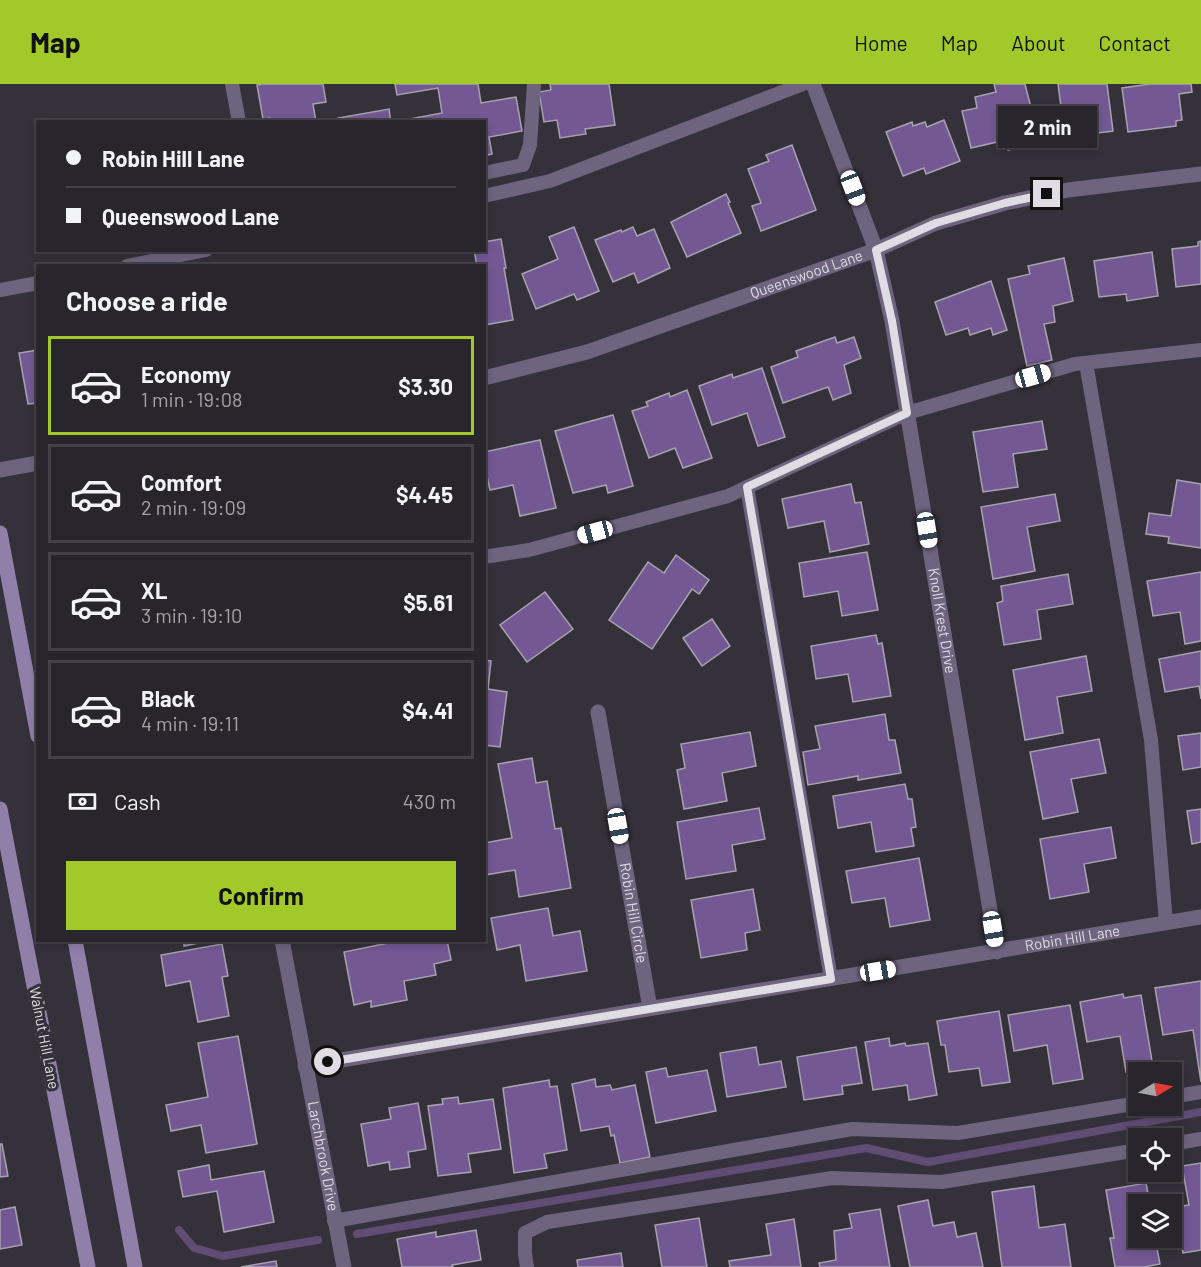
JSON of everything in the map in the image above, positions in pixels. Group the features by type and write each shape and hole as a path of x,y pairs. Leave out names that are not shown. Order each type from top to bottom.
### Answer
{"main road":[{"path":"0,533 36,725"},
{"name":"Walnut Hill Lane","path":"0,809 88,1267"},
{"path":"75,942 135,1267"}],"street":[{"name":"Knoll Krest Drive","path":"813,84 876,250 892,321 997,952"},
{"name":"Queenswood Lane","path":"486,377 587,352 876,250 936,223 1005,203 1068,190 1201,174"},
{"path":"0,470 36,463"},
{"name":"Robin Hill Circle","path":"598,712 650,1008"},
{"name":"Robin Hill Lane","path":"305,1066 1201,917"},
{"name":"Larchbrook Drive","path":"282,942 344,1267"}],"lane":[{"path":"232,84 239,120"},
{"path":"486,172 523,165 530,145 534,84"},
{"path":"486,196 550,181 803,84"},
{"path":"137,264 196,252"},
{"path":"0,290 36,283"},
{"path":"486,557 529,550 728,496 907,413 1064,367 1201,350"},
{"path":"1086,363 1150,740 1166,923"},
{"path":"747,487 831,979"},
{"path":"1182,1095 1201,1092"},
{"path":"334,1221 852,1129 958,1133 1128,1105"},
{"path":"1182,1142 1201,1139"},
{"path":"527,1267 525,1233 547,1222 832,1178 942,1182 1128,1152"}],"building":[{"path":"323,84 326,102 313,104 316,120 263,119 257,85"},
{"path":"395,84 478,84 481,103 516,97 522,131 489,137 492,154 486,156 486,120 404,120 442,113 438,88 397,95"},
{"path":"550,84 609,84 615,125 585,129 586,134 560,138 557,120 544,122 539,92 551,90"},
{"path":"994,84 1025,84 1040,143 1008,150 1006,140 971,148 962,111 977,108 975,97 996,92"},
{"path":"1058,84 1107,84 1113,131 1065,137"},
{"path":"1150,84 1191,84 1192,92 1179,94 1182,120 1176,121 1176,126 1128,132 1122,88"},
{"path":"389,109 391,120 338,120 338,118"},
{"path":"944,120 960,161 926,174 924,168 903,176 886,132 912,122 913,126 925,122 927,127"},
{"path":"792,145 816,210 761,231 752,206 761,203 748,169 769,161 766,155"},
{"path":"726,194 741,233 687,257 671,222"},
{"path":"574,227 599,291 577,300 574,294 536,309 522,274 558,259 549,237"},
{"path":"633,227 637,236 654,229 670,268 638,283 634,273 613,282 595,240"},
{"path":"501,239 513,320 486,325 486,264 477,264 474,252 486,252 486,242"},
{"path":"1201,241 1201,284 1176,287 1172,249 1198,246 1198,242"},
{"path":"1152,252 1158,296 1127,301 1126,294 1099,297 1094,261"},
{"path":"1064,258 1073,301 1053,306 1055,322 1044,324 1052,360 1027,366 1008,279 1030,274 1028,266"},
{"path":"991,281 1007,330 993,335 991,328 970,335 968,328 946,335 935,302"},
{"path":"835,337 837,343 854,337 861,358 844,365 851,393 833,400 828,387 783,403 771,367 798,357 796,351"},
{"path":"36,350 36,403 28,404 19,353"},
{"path":"762,368 785,437 758,446 747,413 712,425 699,386 732,374 733,378"},
{"path":"687,390 712,458 683,468 675,448 649,458 632,411 648,406 646,402 669,393 670,397"},
{"path":"613,415 633,486 608,493 606,485 573,493 555,431"},
{"path":"1042,421 1047,449 1013,454 1018,487 983,492 973,432"},
{"path":"540,440 556,508 520,516 513,485 490,490 486,472 486,452"},
{"path":"1177,480 1201,484 1201,548 1168,543 1169,537 1146,534 1149,513 1171,516"},
{"path":"851,484 855,503 861,502 869,544 830,552 824,521 788,528 782,499"},
{"path":"1055,494 1060,521 1027,527 1035,571 993,579 981,507"},
{"path":"867,552 878,610 842,616 838,591 804,597 799,563"},
{"path":"676,555 709,580 699,594 692,589 652,649 609,620 648,562 664,573"},
{"path":"1201,572 1201,641 1185,644 1180,612 1153,616 1147,581"},
{"path":"1068,574 1073,604 1037,610 1041,639 1004,645 997,603 1003,601 1001,586"},
{"path":"545,592 573,629 527,662 500,625"},
{"path":"712,619 730,646 702,666 683,638"},
{"path":"876,635 878,644 882,643 891,696 853,702 848,674 816,679 811,646"},
{"path":"1201,651 1201,699 1199,686 1165,692 1159,659"},
{"path":"1086,656 1092,691 1057,697 1063,733 1025,740 1013,670"},
{"path":"486,660 491,661 488,689 507,692 500,747 486,745"},
{"path":"885,714 889,740 895,740 901,773 858,780 858,776 808,785 803,752 820,749 815,726"},
{"path":"750,732 756,766 722,773 727,801 684,809 677,770 685,768 681,744"},
{"path":"1201,733 1201,767 1183,770 1178,736"},
{"path":"1099,739 1106,773 1071,779 1078,812 1043,819 1030,752"},
{"path":"532,758 536,783 547,781 555,829 561,828 571,888 519,897 515,870 486,875 486,843 512,838 498,764"},
{"path":"905,784 908,799 912,799 916,827 911,828 914,846 876,852 871,822 838,828 833,796"},
{"path":"759,808 765,839 732,845 736,871 686,879 677,822"},
{"path":"1201,809 1201,842 1192,844 1187,811"},
{"path":"1111,827 1116,858 1084,864 1089,892 1050,899 1040,839"},
{"path":"919,858 930,920 890,927 885,898 852,903 846,871"},
{"path":"753,889 760,930 745,933 747,950 701,958 691,900"},
{"path":"548,908 553,936 580,931 587,971 526,981 520,945 497,950 491,918"},
{"path":"184,942 203,942 184,946"},
{"path":"393,942 447,942 451,960 434,964 436,975 404,981 407,1000 371,1007 371,1001 354,1005 344,952"},
{"path":"222,944 228,976 222,977 229,1016 198,1022 190,981 166,986 161,955"},
{"path":"1201,981 1201,1082 1193,1030 1163,1035 1155,988"},
{"path":"1123,994 1124,998 1141,995 1152,1062 1128,1062 1128,1072 1126,1072 1120,1036 1087,1042 1080,1002"},
{"path":"1070,1005 1083,1079 1053,1084 1047,1045 1014,1051 1008,1015"},
{"path":"999,1011 1010,1082 982,1086 979,1068 949,1072 945,1045 941,1045 937,1021"},
{"path":"238,1036 257,1144 206,1153 201,1125 171,1131 166,1105 208,1097 198,1043"},
{"path":"889,1038 890,1046 905,1043 906,1046 928,1043 937,1095 909,1100 907,1085 873,1090 865,1042"},
{"path":"756,1047 759,1065 781,1061 786,1087 727,1097 720,1053"},
{"path":"856,1047 862,1083 842,1086 843,1094 804,1100 797,1057"},
{"path":"666,1068 668,1077 707,1070 716,1111 656,1123 646,1072"},
{"path":"595,1079 596,1087 610,1085 612,1090 635,1085 650,1157 620,1163 614,1135 611,1136 609,1126 581,1131 572,1084"},
{"path":"549,1080 550,1087 557,1086 567,1150 544,1154 547,1168 514,1173 503,1088"},
{"path":"458,1097 459,1104 493,1099 501,1149 468,1154 471,1172 438,1176 428,1106 443,1104 442,1099"},
{"path":"418,1103 426,1149 408,1152 410,1167 390,1170 389,1162 368,1166 361,1124 391,1119 389,1108"},
{"path":"0,1144 2,1144 8,1176 0,1177"},
{"path":"1201,1163 1201,1250 1183,1253 1182,1206 1189,1205 1182,1166"},
{"path":"209,1165 211,1180 264,1171 274,1222 224,1232 217,1191 183,1197 178,1171"},
{"path":"1146,1183 1148,1194 1128,1194 1128,1248 1157,1248 1160,1264 1144,1267 1115,1267 1110,1238 1114,1238 1106,1190"},
{"path":"1034,1186 1039,1228 1065,1224 1071,1267 1002,1267 992,1192"},
{"path":"928,1200 933,1226 954,1222 957,1237 976,1233 983,1267 910,1267 898,1206"},
{"path":"15,1207 22,1245 0,1249 0,1210"},
{"path":"880,1209 890,1267 820,1267 819,1263 836,1260 834,1231 852,1228 849,1214"},
{"path":"699,1218 707,1267 662,1267 655,1225"},
{"path":"794,1219 801,1267 730,1267 729,1261 771,1255 766,1224"},
{"path":"476,1230 481,1260 452,1265 453,1267 402,1267 397,1239 436,1232 436,1237"},
{"path":"621,1253 623,1267 578,1267 577,1260"},
{"path":"276,1261 277,1267 241,1267"}],"waterway":[{"path":"357,1234 866,1148 928,1162 1201,1112"},
{"path":"179,1230 194,1248 223,1256 318,1240"}],"route":[{"path":"328,1062 831,979 747,487 907,413 892,321 876,250 936,223 1005,203 1047,194"}]}
